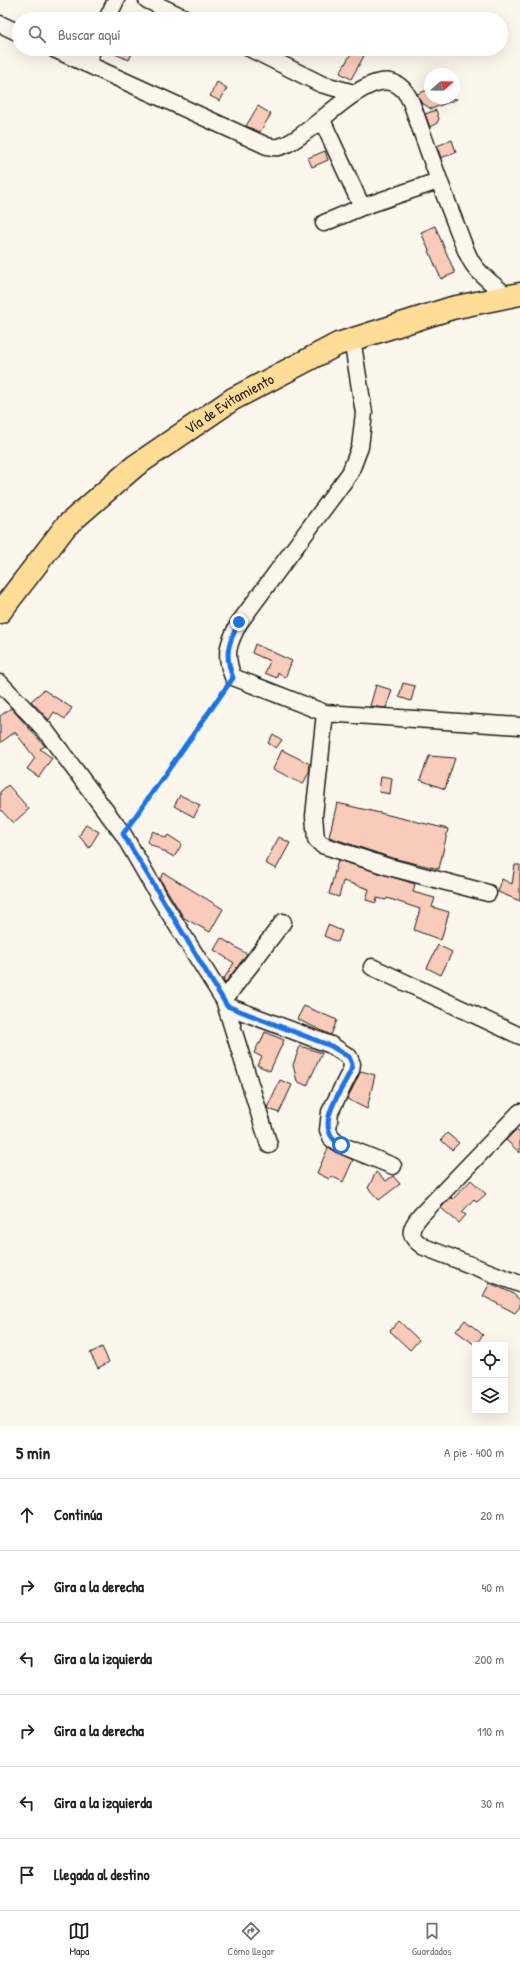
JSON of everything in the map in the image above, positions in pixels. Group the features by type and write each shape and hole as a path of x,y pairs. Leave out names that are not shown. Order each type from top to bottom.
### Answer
{"highway":[{"name":"Vía de Evitamiento","path":"0,612 66,526 134,466 233,399 338,344 452,308 514,295"}],"street":[{"path":"110,12 116,0"},
{"path":"147,0 172,12"},
{"path":"0,24 12,30"},
{"path":"69,56 267,146 275,148 286,145 322,120 354,93 375,82 390,82 405,90 413,106 438,181 467,253 475,268 514,295"},
{"path":"86,64 90,56"},
{"path":"265,56 321,84 354,93"},
{"path":"322,120 362,207"},
{"path":"324,222 362,207 438,181"},
{"path":"352,339 364,413 360,447 350,473 239,622 228,650 227,663 233,678 325,713 520,726"},
{"path":"0,683 45,730 123,834 161,900 226,1003 269,1145"},
{"path":"325,713 314,816 316,839 322,845 389,867 488,893"},
{"path":"226,1003 283,922"},
{"path":"372,967 520,1036"},
{"path":"226,1003 331,1046 349,1057 352,1064 351,1070 330,1112 328,1130 332,1139 341,1145 393,1166"},
{"path":"520,1112 421,1215 413,1225 411,1233 413,1239 424,1247 520,1284"}],"path":[{"path":"123,834 233,678"}],"building":[{"path":"120,56 131,56 129,60"},
{"path":"350,56 364,56 351,79 340,73"},
{"path":"217,82 227,88 220,101 210,96"},
{"path":"424,91 424,104 444,104 431,109 421,102 417,94"},
{"path":"258,106 271,114 260,132 246,126"},
{"path":"436,110 439,119 437,123 430,127 425,114"},
{"path":"452,140 456,152 441,158 437,146"},
{"path":"325,151 328,160 312,167 308,158"},
{"path":"435,226 455,273 441,279 421,232"},
{"path":"255,644 292,661 285,678 278,672 277,678 265,673 270,661 252,653"},
{"path":"403,683 415,686 411,701 399,697"},
{"path":"376,685 392,690 386,708 370,706"},
{"path":"44,690 72,708 65,719 54,712 49,720 31,701"},
{"path":"11,708 45,746 40,749 52,758 39,777 27,769 35,758 15,732 0,743 0,716"},
{"path":"273,734 282,740 276,748 268,743"},
{"path":"282,750 310,764 309,772 303,784 273,769"},
{"path":"429,756 455,758 445,789 420,780"},
{"path":"381,776 392,778 390,794 379,792"},
{"path":"8,785 29,809 13,823 0,809 0,792"},
{"path":"180,795 200,805 194,817 174,806"},
{"path":"337,803 448,829 439,869 392,858 329,837"},
{"path":"86,824 99,832 89,848 79,836"},
{"path":"153,831 166,838 168,835 182,844 174,857 147,842"},
{"path":"279,837 290,843 276,869 265,863"},
{"path":"338,860 415,884 413,892 435,898 432,907 449,912 441,940 414,930 420,909 387,898 386,900 377,898 376,903 366,900 369,889 343,881 339,897 329,894"},
{"path":"515,865 520,865 520,901 498,892 502,879 512,884"},
{"path":"164,873 223,909 210,932 184,918 160,879"},
{"path":"328,925 342,931 338,942 324,936"},
{"path":"221,938 247,954 225,983 223,980 234,963 214,950"},
{"path":"438,945 452,952 441,975 427,968"},
{"path":"304,1006 337,1020 331,1035 297,1019"},
{"path":"265,1032 284,1040 270,1071 257,1065 262,1057 254,1053"},
{"path":"300,1046 322,1053 307,1086 297,1081 293,1065"},
{"path":"361,1071 375,1075 367,1109 347,1099"},
{"path":"280,1080 292,1085 279,1113 267,1108"},
{"path":"516,1130 520,1133 520,1153 506,1140"},
{"path":"447,1133 459,1143 452,1150 441,1140"},
{"path":"328,1148 353,1160 343,1182 331,1176 329,1179 317,1173"},
{"path":"376,1172 386,1181 393,1176 400,1184 379,1200 368,1188"},
{"path":"471,1180 486,1194 477,1202 474,1199 462,1212 466,1215 459,1223 441,1208 451,1197 453,1199"},
{"path":"490,1283 512,1293 520,1300 520,1307 515,1313 483,1296"},
{"path":"465,1320 483,1335 477,1342 472,1343 456,1331"},
{"path":"399,1321 419,1340 410,1350 390,1331"},
{"path":"102,1347 109,1362 98,1368 90,1353"}],"route":[{"path":"239,622 232,636 228,650 227,663 233,678 123,834 161,900 227,1006 331,1046 349,1057 352,1064 351,1070 330,1112 328,1122 328,1130 332,1139 341,1145"}]}
